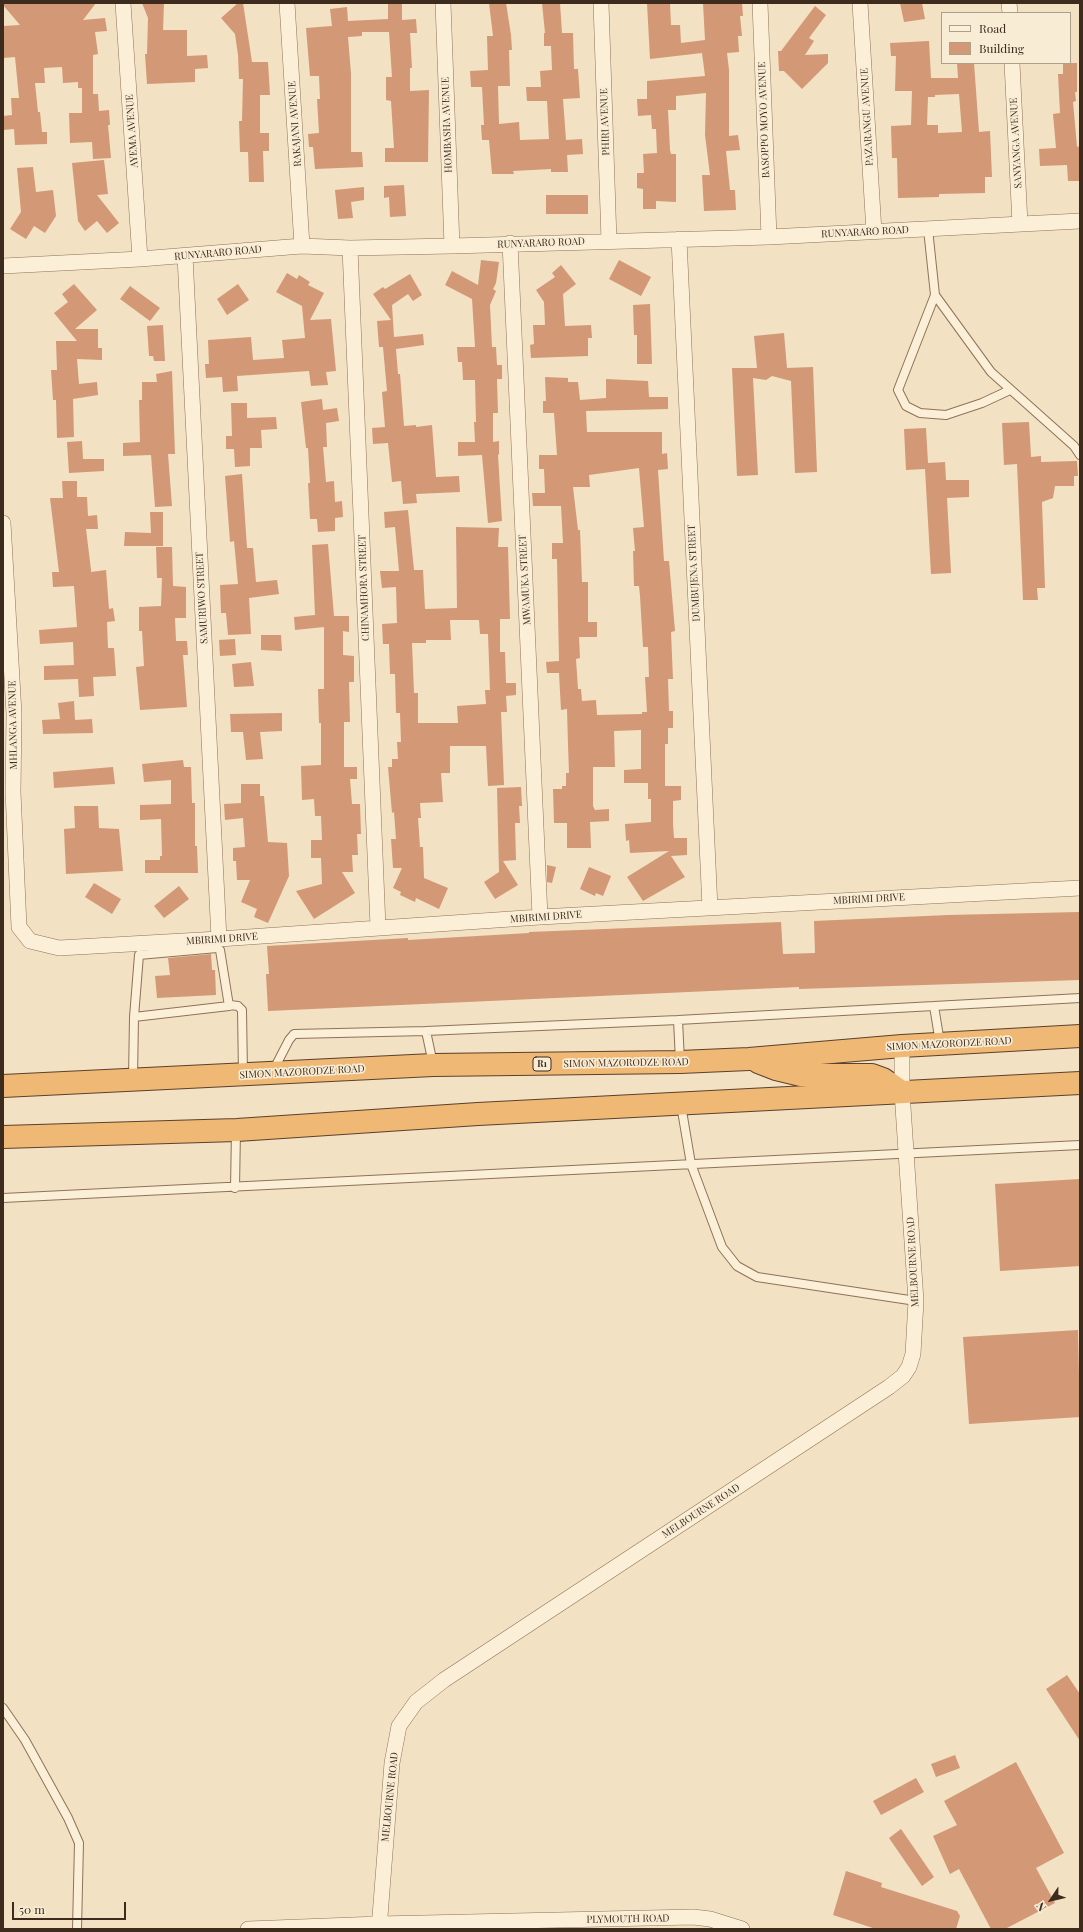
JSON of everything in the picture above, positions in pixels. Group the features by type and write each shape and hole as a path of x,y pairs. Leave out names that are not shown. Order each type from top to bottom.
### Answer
{"highway":[{"name":"SIMON MAZORODZE ROAD","path":"3,1086 433,1065 680,1062 749,1059 902,1046 1080,1036"},
{"path":"749,1059 776,1069 801,1075 872,1075 902,1092"},
{"path":"3,1137 236,1130 478,1114 1080,1083"}],"street":[{"name":"AYEMA AVENUE","path":"124,3 140,260"},
{"name":"RAKAJANI AVENUE","path":"287,3 302,246"},
{"name":"HOMBASHA AVENUE","path":"443,3 452,246"},
{"name":"PHIRI AVENUE","path":"600,3 609,241"},
{"name":"BASOPPO MOYO AVENUE","path":"760,3 769,237"},
{"name":"PAZARANGU AVENUE","path":"860,3 874,232"},
{"name":"SANYANGA AVENUE","path":"1012,64 1020,224"},
{"name":"RUNYARARO ROAD","path":"3,266 140,260 302,246 350,248 679,238 769,237 1080,221"},
{"name":"DUMBUJENA STREET","path":"679,238 710,908"},
{"name":"MWAMUKA STREET","path":"510,243 540,917"},
{"name":"CHINAMHORA STREET","path":"350,248 378,927"},
{"name":"SAMURIWO STREET","path":"185,256 219,940"},
{"name":"MHLANGA AVENUE","path":"3,523 7,657 8,792 19,927"},
{"name":"MBIRIMI DRIVE","path":"19,927 30,941 59,948 219,940 378,927 540,917 1080,888"},
{"name":"MELBOURNE ROAD","path":"379,1927 392,1763 399,1726 416,1702 444,1680 903,1376 909,1368 913,1354 916,1301 902,1092 902,1046"},
{"name":"PLYMOUTH ROAD","path":"248,1929 379,1927 693,1917 710,1919 742,1929"}],"lane":[{"path":"928,229 935,295 898,390 906,406 920,413 946,415 982,403 1010,390"},
{"path":"935,295 991,372 1074,446 1080,455"},
{"path":"133,1080 134,1017 138,957 141,954 218,948 220,951 230,1005"},
{"path":"272,1073 289,1040 294,1034 426,1031 678,1020 1080,998"},
{"path":"134,1017 228,1007 230,1005 238,1006 242,1010 243,1075"},
{"path":"934,1006 940,1044"},
{"path":"678,1020 680,1062"},
{"path":"426,1031 433,1065"},
{"path":"681,1104 691,1164 722,1247 737,1266 757,1277 916,1301"},
{"path":"235,1188 236,1130"},
{"path":"3,1198 235,1188 907,1152 1080,1145"},
{"path":"3,1708 25,1740 68,1818 79,1843 77,1929"}],"building":[{"path":"3,3 96,3 83,20 105,18 107,31 95,32 98,54 93,55 93,94 98,94 99,111 109,110 110,125 108,125 111,158 93,159 92,142 70,143 69,113 82,113 82,88 78,88 78,82 63,83 62,67 44,68 45,83 35,83 38,112 40,112 42,132 47,132 47,144 15,145 14,129 3,130 3,116 12,115 11,98 19,98 15,57 3,58 3,26 20,25 3,5"},
{"path":"142,3 164,3 163,30 187,30 187,56 207,55 208,68 195,69 195,82 147,84 145,54 147,54 148,18"},
{"path":"238,3 243,3 252,62 268,62 270,95 260,95 260,133 269,133 269,151 263,151 264,182 249,182 248,152 240,152 239,121 242,121 243,79 239,79 235,34 221,18"},
{"path":"388,3 402,3 402,20 416,19 417,33 410,33 412,68 410,68 410,91 429,90 428,162 385,162 385,148 394,148 391,101 386,100 386,77 392,77 389,32 362,32 362,36 348,37 351,74 351,152 362,152 363,167 315,169 313,147 309,147 308,134 319,133 317,99 320,99 319,76 310,76 306,28 332,26 330,9 347,7 348,21 388,19"},
{"path":"489,3 506,3 511,35 512,50 509,50 510,86 498,86 499,124 519,122 520,140 549,139 547,101 527,101 526,87 541,87 540,71 552,70 551,46 544,46 545,33 542,3 560,3 562,33 573,33 574,69 578,69 580,98 563,99 566,140 582,139 583,154 567,155 568,172 551,172 551,169 513,171 514,174 492,174 489,140 482,140 481,125 484,125 482,87 471,87 470,71 488,70 487,36 493,36"},
{"path":"647,3 670,3 671,25 680,25 681,43 705,40 703,3 742,3 743,16 740,16 742,36 738,36 739,52 727,53 729,70 729,136 738,135 740,150 726,151 730,190 735,190 736,210 704,211 702,175 710,175 705,135 706,93 676,96 676,110 668,110 670,150 671,154 676,154 676,202 656,201 656,209 643,209 643,189 637,188 637,173 644,173 643,154 657,153 656,129 652,129 651,115 638,116 637,99 647,99 647,81 705,76 702,53 650,59"},
{"path":"900,3 922,3 925,19 904,22"},
{"path":"815,6 826,15 809,38 814,41 805,55 828,54 828,63 802,89 784,71 779,71 778,51 781,51"},
{"path":"929,41 931,78 958,78 957,64 974,64 979,132 990,131 992,177 985,177 985,193 939,194 939,197 898,198 897,158 892,158 891,126 911,125 912,91 895,91 896,56 891,56 890,43","holes":["959,94 962,132 938,133 938,125 927,125 928,97 935,97 935,95"]},
{"path":"1077,63 1077,92 1075,92 1076,101 1073,102 1077,147 1080,146 1080,181 1068,181 1067,165 1040,166 1039,149 1056,148 1053,114 1060,113 1058,74 1063,74 1063,64"},
{"path":"104,160 108,194 97,195 119,223 107,233 97,221 85,231 78,221 72,163"},
{"path":"33,167 36,192 53,190 56,216 45,233 34,226 26,239 10,229 21,212 17,168"},
{"path":"404,185 406,216 390,217 389,197 384,198 384,186"},
{"path":"364,187 364,200 351,202 353,218 338,219 335,190"},
{"path":"546,195 588,195 588,214 546,214"},
{"path":"481,260 499,262 496,283 493,289 496,291 490,305 492,347 496,347 497,365 502,365 502,379 497,379 498,413 493,413 493,442 499,441 498,455 502,521 488,523 482,455 458,456 458,442 475,442 475,380 463,380 462,362 458,362 457,347 475,347 472,299 445,285 452,271 478,285"},
{"path":"619,260 651,277 641,296 609,279"},
{"path":"561,265 576,284 563,294 565,326 591,325 592,338 588,338 588,356 531,358 530,345 534,344 533,325 545,325 544,302 536,290 555,277 552,273"},
{"path":"287,273 297,279 299,275 310,282 308,285 324,293 310,320 331,319 336,371 326,372 328,385 311,386 309,371 237,376 238,391 223,392 222,377 206,378 205,364 209,364 208,340 251,337 253,360 284,358 282,340 305,338 302,306 276,292"},
{"path":"410,274 422,295 413,301 408,294 392,305 394,337 423,334 424,345 396,349 398,374 400,374 404,426 416,425 416,427 432,425 436,477 459,476 460,492 416,494 417,503 403,504 401,481 392,482 388,443 373,444 372,428 385,427 382,392 387,391 383,347 379,347 377,321 391,320 373,294 383,287 385,289"},
{"path":"74,284 97,310 75,329 98,329 98,348 102,348 102,360 77,359 79,384 97,382 98,395 73,399 74,437 57,438 56,400 53,400 51,370 57,370 56,341 77,341 54,313 68,302 62,294"},
{"path":"238,284 249,300 227,315 217,299"},
{"path":"130,286 160,308 150,321 120,299"},
{"path":"650,304 652,364 637,364 637,335 634,335 633,305"},
{"path":"163,325 165,361 154,361 153,356 149,356 147,326"},
{"path":"784,333 787,368 813,367 817,472 795,473 791,381 772,376 766,380 753,378 758,475 737,476 732,368 757,368 754,336"},
{"path":"172,371 175,454 168,454 172,506 155,507 151,455 123,456 123,443 140,442 139,400 142,400 142,382 157,382 156,374"},
{"path":"545,377 568,378 568,382 578,382 580,400 606,398 606,379 648,381 649,397 668,397 668,409 586,411 587,432 662,432 662,454 667,453 668,469 658,470 664,561 669,561 675,631 671,632 673,679 668,679 669,711 673,711 673,728 668,728 668,744 665,744 665,786 681,786 681,800 673,801 674,838 687,838 687,855 671,856 685,877 643,901 627,877 669,851 630,853 629,840 626,841 625,824 651,822 651,799 648,799 648,783 624,783 624,770 641,769 641,730 614,731 615,767 593,767 593,806 595,810 609,809 609,821 590,822 591,848 567,848 567,823 554,823 553,789 562,789 562,786 566,786 566,773 569,773 567,709 561,710 559,673 547,673 546,662 559,661 557,559 552,559 552,543 563,543 561,506 533,506 532,493 545,493 544,469 539,469 539,455 557,455 554,413 543,413 543,401 546,401","holes":["639,468 644,527 633,528 635,551 633,551 634,586 639,586 643,647 648,647 649,677 645,677 647,712 642,712 642,714 597,715 596,700 582,701 581,689 578,689 576,659 580,658 579,637 597,637 597,622 588,622 588,582 582,582 580,530 578,530 573,487 590,487 589,475"]},
{"path":"322,399 323,410 337,408 339,421 326,423 327,447 323,447 326,482 334,481 335,502 342,501 343,517 335,518 335,531 318,532 317,519 310,519 308,448 306,448 301,402"},
{"path":"231,403 247,403 247,418 276,417 277,429 261,430 262,448 250,448 250,466 235,467 234,449 226,449 226,436 232,436"},
{"path":"1029,422 1031,457 1041,456 1041,462 1077,461 1078,476 1074,476 1074,486 1055,486 1053,498 1042,502 1045,588 1037,588 1038,600 1023,600 1017,464 1004,465 1002,423"},
{"path":"926,428 928,463 945,462 946,480 969,480 969,497 947,498 951,573 931,574 925,469 906,470 904,429"},
{"path":"82,441 83,459 104,459 104,471 69,473 67,442"},
{"path":"242,474 247,548 253,548 256,582 277,580 279,594 249,598 251,634 228,635 226,613 221,613 220,585 238,584 234,541 230,542 225,476"},
{"path":"62,481 77,481 77,497 87,497 88,516 97,515 98,529 86,529 91,572 106,570 109,609 113,608 115,621 107,622 108,648 114,648 116,676 93,677 94,696 79,697 78,679 44,680 44,666 74,665 73,642 40,644 39,630 77,627 74,586 53,587 52,572 59,572 50,498 63,498"},
{"path":"408,510 414,570 423,570 425,609 457,608 456,527 499,528 498,547 508,547 510,619 500,619 500,652 505,652 506,683 516,683 516,695 506,696 507,712 501,712 504,785 488,786 486,746 450,746 450,773 441,773 443,802 420,803 421,818 418,818 420,847 423,847 424,878 448,888 439,909 416,898 415,902 400,895 401,892 393,888 402,868 393,868 391,839 396,839 388,767 392,767 392,759 398,759 397,742 401,742 400,713 396,713 395,674 390,674 389,644 383,644 382,624 397,623 396,587 382,588 380,571 399,571 395,527 385,528 384,512","holes":["450,620 479,620 480,634 488,634 490,690 485,690 486,704 457,706 458,723 418,723 418,693 414,693 412,643 426,643 426,640 451,640"]},
{"path":"150,512 163,512 163,546 124,546 125,532 151,533"},
{"path":"328,544 334,616 349,616 349,632 343,631 343,655 354,656 354,682 349,682 350,722 344,722 344,767 357,767 357,779 350,779 352,804 360,804 361,834 357,834 358,855 352,855 353,872 342,872 355,893 314,919 296,891 322,884 321,858 311,858 311,840 322,840 321,816 315,816 314,799 302,800 301,766 321,765 321,723 319,723 318,689 324,689 324,627 295,630 294,617 315,615 312,545"},
{"path":"156,547 172,547 173,586 186,587 186,618 175,618 176,641 187,641 188,655 183,655 187,707 140,710 136,667 144,666 142,631 139,631 139,607 161,606 162,578 157,578"},
{"path":"261,635 281,635 282,651 261,650"},
{"path":"235,639 236,655 220,656 219,640"},
{"path":"251,662 254,686 234,687 232,664"},
{"path":"74,701 75,720 92,719 93,733 43,734 42,720 60,719 58,703"},
{"path":"282,713 282,731 260,732 263,759 246,760 243,732 231,732 230,714"},
{"path":"183,760 184,767 191,767 192,803 195,803 195,846 197,846 198,873 145,873 145,860 160,860 160,856 162,856 161,819 140,820 140,805 171,804 171,780 144,782 142,764"},
{"path":"113,767 115,784 54,788 53,772"},
{"path":"241,784 260,784 260,796 264,796 268,842 287,843 289,876 268,923 254,917 257,909 241,902 250,880 237,880 236,861 233,861 233,848 245,847 243,818 225,820 224,804 241,803"},
{"path":"521,787 522,806 519,806 520,823 515,823 516,860 503,861 518,885 495,899 484,882 499,872 497,788"},
{"path":"74,806 98,806 99,828 119,829 123,871 66,874 64,829 75,828"},
{"path":"547,865 556,867 552,883 547,882"},
{"path":"589,867 611,876 603,896 596,893 595,896 580,889"},
{"path":"94,883 121,899 112,914 85,897"},
{"path":"179,886 189,899 164,918 154,906"},
{"path":"1080,912 1080,980 799,989 799,987 268,1011 266,974 269,974 267,946 408,938 408,940 529,932 781,922 783,954 815,953 814,921 948,915"},
{"path":"211,954 212,970 215,970 216,995 157,998 155,976 170,975 168,958"},
{"path":"1080,1179 1080,1266 1000,1271 995,1184"},
{"path":"1078,1330 1080,1417 969,1424 963,1337"},
{"path":"1067,1675 1080,1694 1080,1741 1046,1689"},
{"path":"955,1755 960,1768 936,1777 931,1764"},
{"path":"1016,1762 1064,1853 1036,1868 1055,1903 1005,1929 991,1929 959,1869 950,1874 933,1836 957,1825 944,1801"},
{"path":"916,1778 924,1792 881,1815 873,1801"},
{"path":"901,1829 934,1877 922,1886 889,1838"},
{"path":"846,1871 882,1883 881,1887 957,1911 960,1916 956,1929 876,1929 833,1915"}]}
